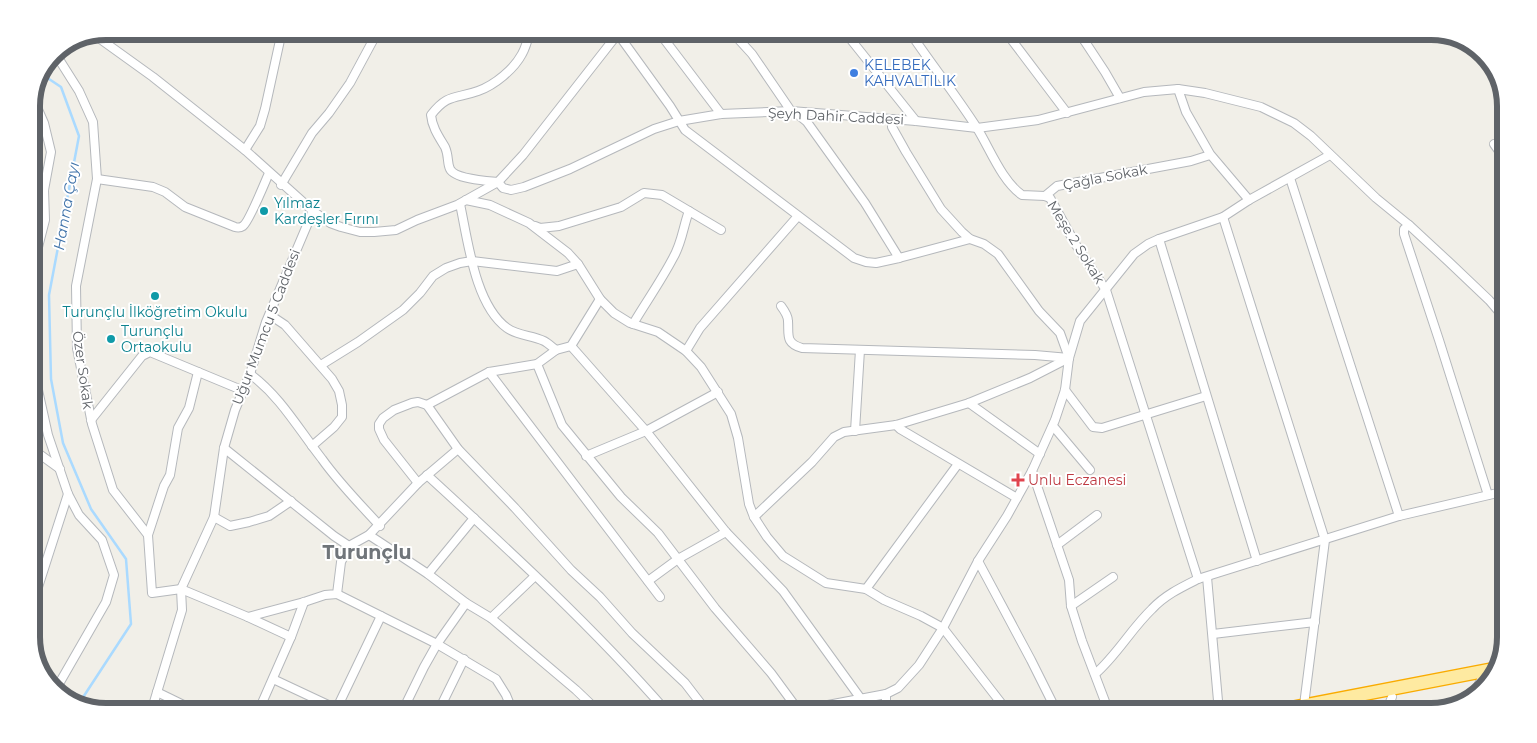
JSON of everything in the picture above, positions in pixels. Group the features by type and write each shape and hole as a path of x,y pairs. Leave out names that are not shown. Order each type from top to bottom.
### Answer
{"highway":[{"path":"1314,703 1488,670"},
{"path":"1362,703 1481,680"}],"street":[{"path":"102,40 153,77 245,150 282,185 330,223 360,232 374,232 396,230 463,202 498,182 523,155 614,40"},
{"path":"245,150 260,126 266,109 280,40"},
{"path":"282,185 312,133 350,83 373,40"},
{"name":"Şeyh Dahir Caddesi","path":"527,40 524,52 516,64 494,82 481,90 453,96 443,102 431,115 432,123 449,156 449,168 457,176 498,182 503,188 511,190 524,187 570,169 654,129 679,121 721,114 794,112 916,121 977,128 1038,120 1144,92 1178,89 1205,93 1273,112 1303,129 1376,198 1409,225 1497,309"},
{"path":"622,40 685,130 854,258 860,261 876,263 970,239"},
{"path":"665,40 721,114"},
{"path":"740,40 794,112 807,122 865,203 899,258"},
{"path":"851,40 916,121"},
{"name":"Çağla Sokak","path":"915,40 977,128 1002,172 1017,192 1022,195 1045,196 1057,186 1191,161 1210,155"},
{"path":"1012,40 1067,113"},
{"path":"1084,40 1120,98"},
{"name":"Özer Sokak","path":"58,61 79,91 93,122 97,179 76,286 77,348 91,420 113,490 148,535"},
{"path":"1178,89 1186,112 1210,155 1249,200"},
{"path":"40,114 51,152 44,190 45,220 40,239"},
{"path":"892,119 892,127 941,209 970,239 984,244 998,254 1039,310 1060,333 1069,358"},
{"path":"1494,144 1497,148"},
{"path":"839,703 886,694 898,688 919,665 943,628 978,562 1017,498 1040,454 1053,426 1065,390 1069,358 1080,321 1134,254 1159,239 1223,217 1249,200 1330,155"},
{"path":"97,179 153,186 165,192 185,207 235,228 240,228 244,226 250,215 269,173"},
{"path":"1290,178 1400,516"},
{"path":"40,194 44,190"},
{"path":"463,202 490,205 540,228 558,226 621,207 644,193 662,195 720,230"},
{"name":"Meşe 2 Sokak","path":"1045,196 1050,198 1055,205 1076,244 1106,290 1198,579"},
{"path":"463,202 472,260 480,288 497,320 510,330 542,340 556,350"},
{"name":"Uğur Mumcu 5 Caddesi","path":"154,703 170,643 182,610 181,589 214,518 224,448 235,410 244,391 270,315 313,211"},
{"path":"632,324 674,258 682,238 683,227 689,211"},
{"path":"686,351 700,328 798,216"},
{"path":"1223,217 1325,540 1304,703"},
{"path":"529,223 568,253 578,264 600,299 614,313 632,324 658,332 686,351 702,367 731,414 738,438 749,504 754,517 767,537 783,556 826,583 866,589 884,600 943,628 1001,703"},
{"path":"1409,225 1404,230 1404,234 1488,495"},
{"path":"1159,239 1257,561"},
{"path":"321,366 403,310 433,276 460,262 472,260 557,271 578,264"},
{"path":"418,483 384,440 379,429 379,424 383,418 403,406 418,402 427,404 489,372 538,364 556,350 571,346 600,299"},
{"path":"781,306 788,320 788,338 795,346 802,348 1035,355 1069,358"},
{"path":"270,315 285,325 321,366 337,387 341,398 342,413 337,424 312,446"},
{"path":"571,346 646,431 726,532 783,592 861,699"},
{"path":"855,431 860,350"},
{"path":"91,420 142,356 150,352 244,391"},
{"path":"754,517 812,462 834,437 844,432 896,424 969,403 1030,378 1069,358"},
{"path":"538,364 562,425 621,497 658,533 715,608 771,673 793,703"},
{"path":"198,372 189,408 178,428 170,475 164,486 148,535 152,594 181,589 291,637"},
{"path":"489,372 660,597"},
{"path":"250,374 286,410 312,446 380,526"},
{"path":"1065,390 1094,427 1102,428 1206,396"},
{"path":"586,456 646,431 718,392"},
{"path":"40,399 48,435 68,494 79,515 102,540 114,575 106,602 59,684"},
{"path":"969,403 1040,454"},
{"path":"427,404 458,449 632,633 686,683 701,703"},
{"path":"896,424 900,429 1017,498"},
{"path":"1053,426 1090,470"},
{"path":"224,448 349,546"},
{"path":"337,594 341,562 349,546 369,535 380,526 418,483 458,449"},
{"path":"40,455 60,469"},
{"path":"866,589 958,464"},
{"path":"1032,471 1069,580 1071,606 1106,703"},
{"path":"427,475 587,625 659,703"},
{"path":"1095,674 1106,664 1153,608 1176,590 1198,579 1400,516 1497,493"},
{"path":"40,581 68,494"},
{"path":"214,518 230,526 249,522 269,516 290,501"},
{"path":"1057,545 1097,514"},
{"path":"428,574 474,518"},
{"path":"648,581 678,559 726,532"},
{"path":"369,535 428,574 466,603 491,618 590,703"},
{"path":"978,562 1052,703"},
{"path":"491,618 535,576"},
{"path":"1071,606 1113,577"},
{"path":"1207,577 1218,703"},
{"path":"248,617 325,595 337,594 437,644 496,679 509,703"},
{"path":"262,703 304,602"},
{"path":"406,703 437,644 466,603"},
{"path":"339,703 381,616"},
{"path":"1213,634 1315,622"},
{"path":"442,703 464,659"},
{"path":"273,679 322,703"},
{"path":"157,692 180,703"},
{"path":"886,694 886,703"},
{"path":"1390,703 1392,697"}],"waterway":[{"name":"Hanna Çayı","path":"47,78 61,87 79,136 49,295 51,379 63,443 91,509 126,559 131,624 82,698"}],"place":[{"name":"KELEBEK KAHVALTILIK","path":"854,73"},
{"name":"Yılmaz Kardeşler Fırını","path":"264,211"},
{"name":"Turunçlu İlköğretim Okulu","path":"155,296"},
{"name":"Turunçlu Ortaokulu","path":"111,339"},
{"name":"Unlu Eczanesi","path":"1018,480"}],"district":[{"name":"Turunçlu","path":"367,552"}]}
